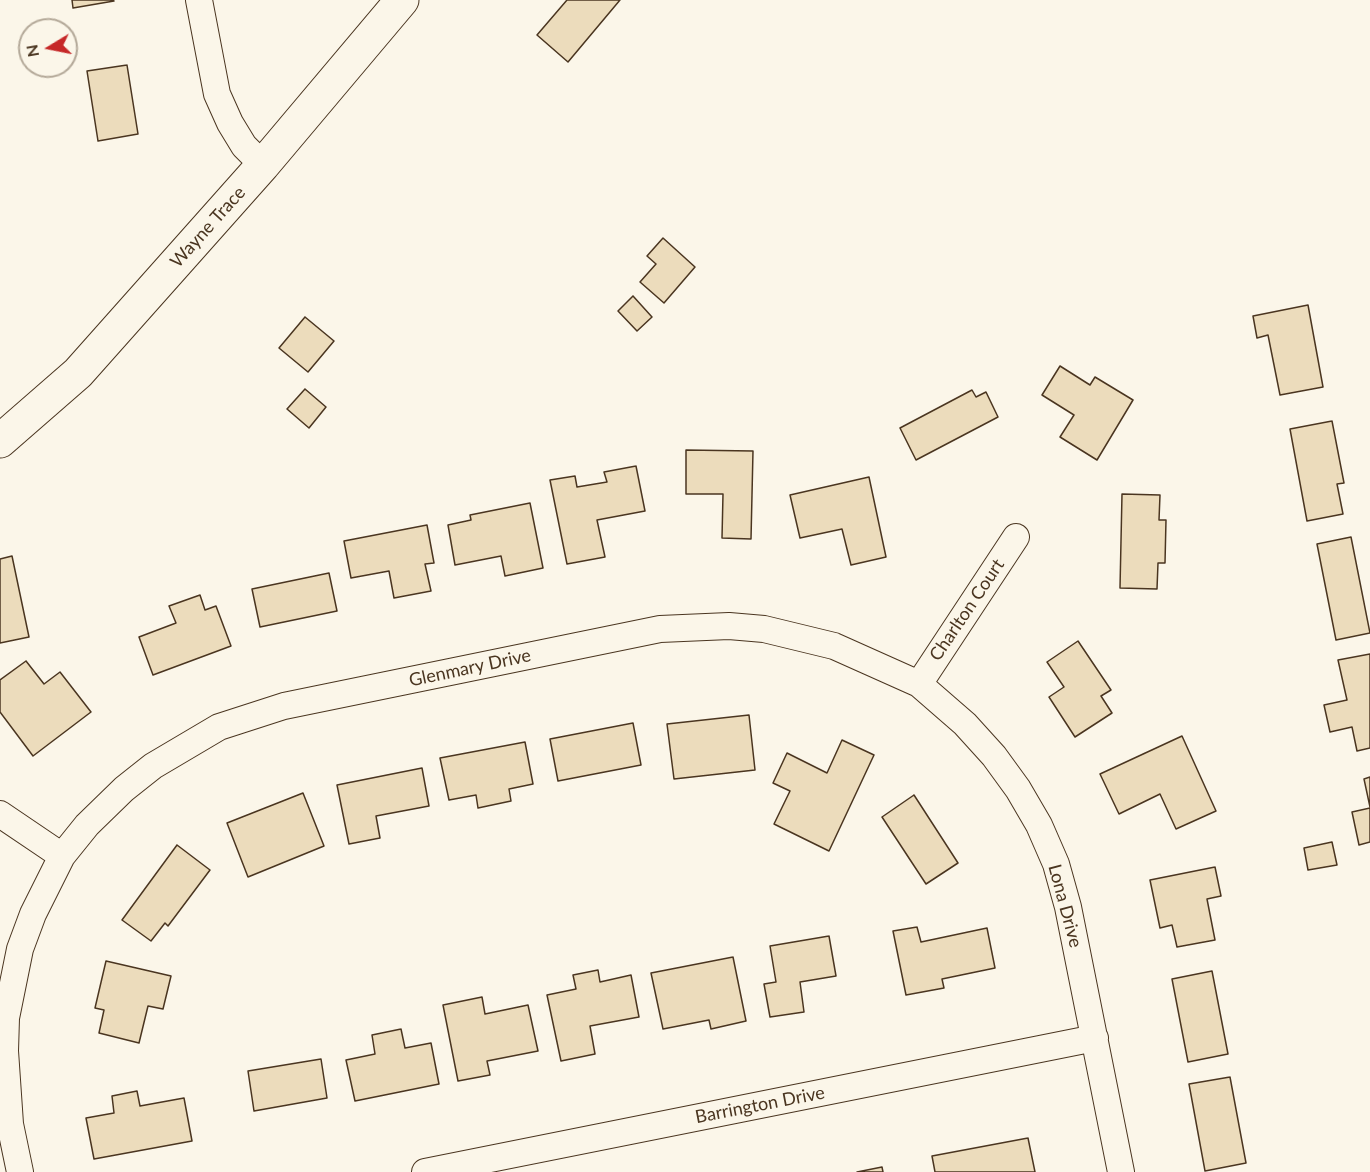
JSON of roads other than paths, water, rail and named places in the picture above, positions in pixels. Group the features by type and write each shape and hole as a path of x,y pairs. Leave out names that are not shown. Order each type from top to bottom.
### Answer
{"street":[{"path":"199,0 217,94 230,123 244,146 263,165"},
{"name":"Wayne Trace","path":"0,441 78,373 263,165 402,0"},
{"name":"Charlton Court","path":"919,684 1016,537"},
{"name":"Glenmary Drive","path":"20,1172 6,1089 6,1018 12,983 24,940 38,904 62,856 87,825 124,789 160,761 219,727 284,706 660,629 729,626 764,629 800,636 868,659 919,684"},
{"name":"Lona Drive","path":"919,684 965,724 994,756 1018,789 1039,825 1056,864 1068,907 1121,1172"},
{"path":"0,814 62,856"},
{"name":"Barrington Drive","path":"425,1172 1095,1038"}]}
